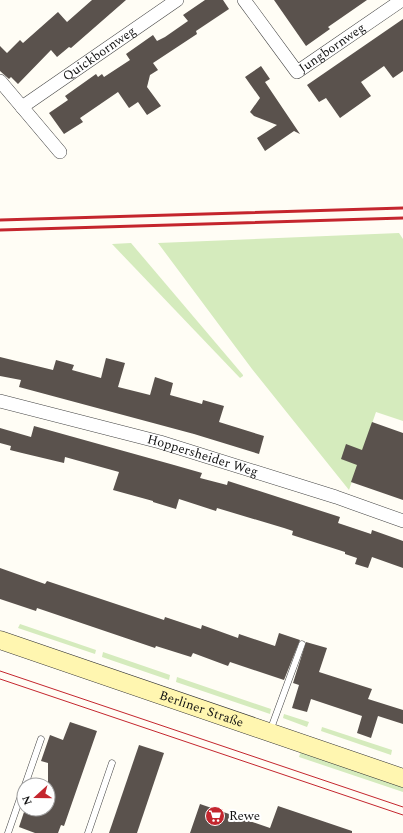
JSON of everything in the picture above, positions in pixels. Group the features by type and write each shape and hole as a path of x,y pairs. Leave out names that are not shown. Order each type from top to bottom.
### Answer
{"main road":[{"name":"Berliner Straße","path":"0,640 403,778"}],"street":[{"name":"Quickbornweg","path":"22,107 177,0"},
{"name":"Jungbornweg","path":"244,0 297,72 402,0"},
{"path":"0,81 60,152"},
{"name":"Hoppersheider Weg","path":"0,401 160,442 403,521"}],"lane":[{"path":"270,732 302,644"},
{"path":"27,777 41,739"},
{"path":"88,833 112,763"},
{"path":"8,833 16,810"}],"green space":[{"path":"399,233 403,239 403,421 376,412 349,490 252,369 158,243"},
{"path":"131,243 243,376 240,378 112,244"},
{"path":"20,624 96,650 95,654 18,628"},
{"path":"103,652 170,675 169,680 102,657"},
{"path":"177,677 271,709 270,714 176,682"},
{"path":"284,714 309,722 307,727 283,718"},
{"path":"322,727 392,750 391,755 321,731"},
{"path":"301,751 403,786 403,792 299,757"}],"building":[{"path":"92,0 126,0 71,48 69,47 57,57 51,50 18,84 11,77 9,79 0,71 0,46 7,53 20,40 23,43 58,12 67,22"},
{"path":"205,0 223,0 229,9 196,31 197,34 153,63 158,70 150,75 147,87 161,106 147,115 138,102 129,108 118,92 80,118 83,122 64,134 49,113 68,100 65,96 96,74 98,77 102,74 104,77 130,60 126,54 153,35 157,41 165,37 188,21 183,15"},
{"path":"274,0 367,0 328,27 330,29 306,46"},
{"path":"403,19 403,71 393,78 384,66 361,82 371,96 340,118 326,98 319,102 307,85"},
{"path":"261,66 270,79 265,82 300,134 294,131 265,151 257,138 277,125 254,116 250,112 260,98 245,77"},
{"path":"0,357 53,370 56,360 74,365 72,370 101,378 106,358 125,363 118,387 150,395 155,377 173,383 170,395 202,404 203,400 224,406 219,422 264,436 259,454 194,434 19,387 21,380 0,376"},
{"path":"372,422 403,433 403,500 351,482 357,465 341,459 346,444 362,450"},
{"path":"34,426 202,473 200,478 227,485 228,481 340,517 338,523 371,534 372,530 403,541 403,568 372,557 368,568 355,564 357,558 345,554 345,552 292,535 293,531 217,508 216,511 179,499 176,509 113,490 119,472 65,457 64,463 22,453 10,450 11,446 0,443 0,428 31,437"},
{"path":"0,568 45,584 47,581 164,620 165,617 201,629 202,625 238,638 239,634 275,646 279,633 300,640 284,680 230,662 228,666 193,653 191,657 156,646 155,648 37,608 36,611 0,599"},
{"path":"306,642 327,648 319,672 372,689 368,699 403,710 403,724 378,716 371,738 357,733 362,716 311,699 307,712 292,708 299,685 293,683"},
{"path":"70,722 97,731 64,826 61,825 58,833 35,833 19,827 22,817 56,817 56,777 48,777 48,763 41,761 50,735 63,740"},
{"path":"139,745 164,753 137,833 109,833"},
{"name":"Rewe","path":"200,804 270,828 278,806 352,831 352,833 190,833"}],"tram line":[{"path":"0,671 403,807"},
{"path":"0,679 403,815"}],"railway":[{"path":"0,220 403,208"},
{"path":"0,230 403,218"}],"place":[{"name":"Rewe","path":"215,816"}]}
